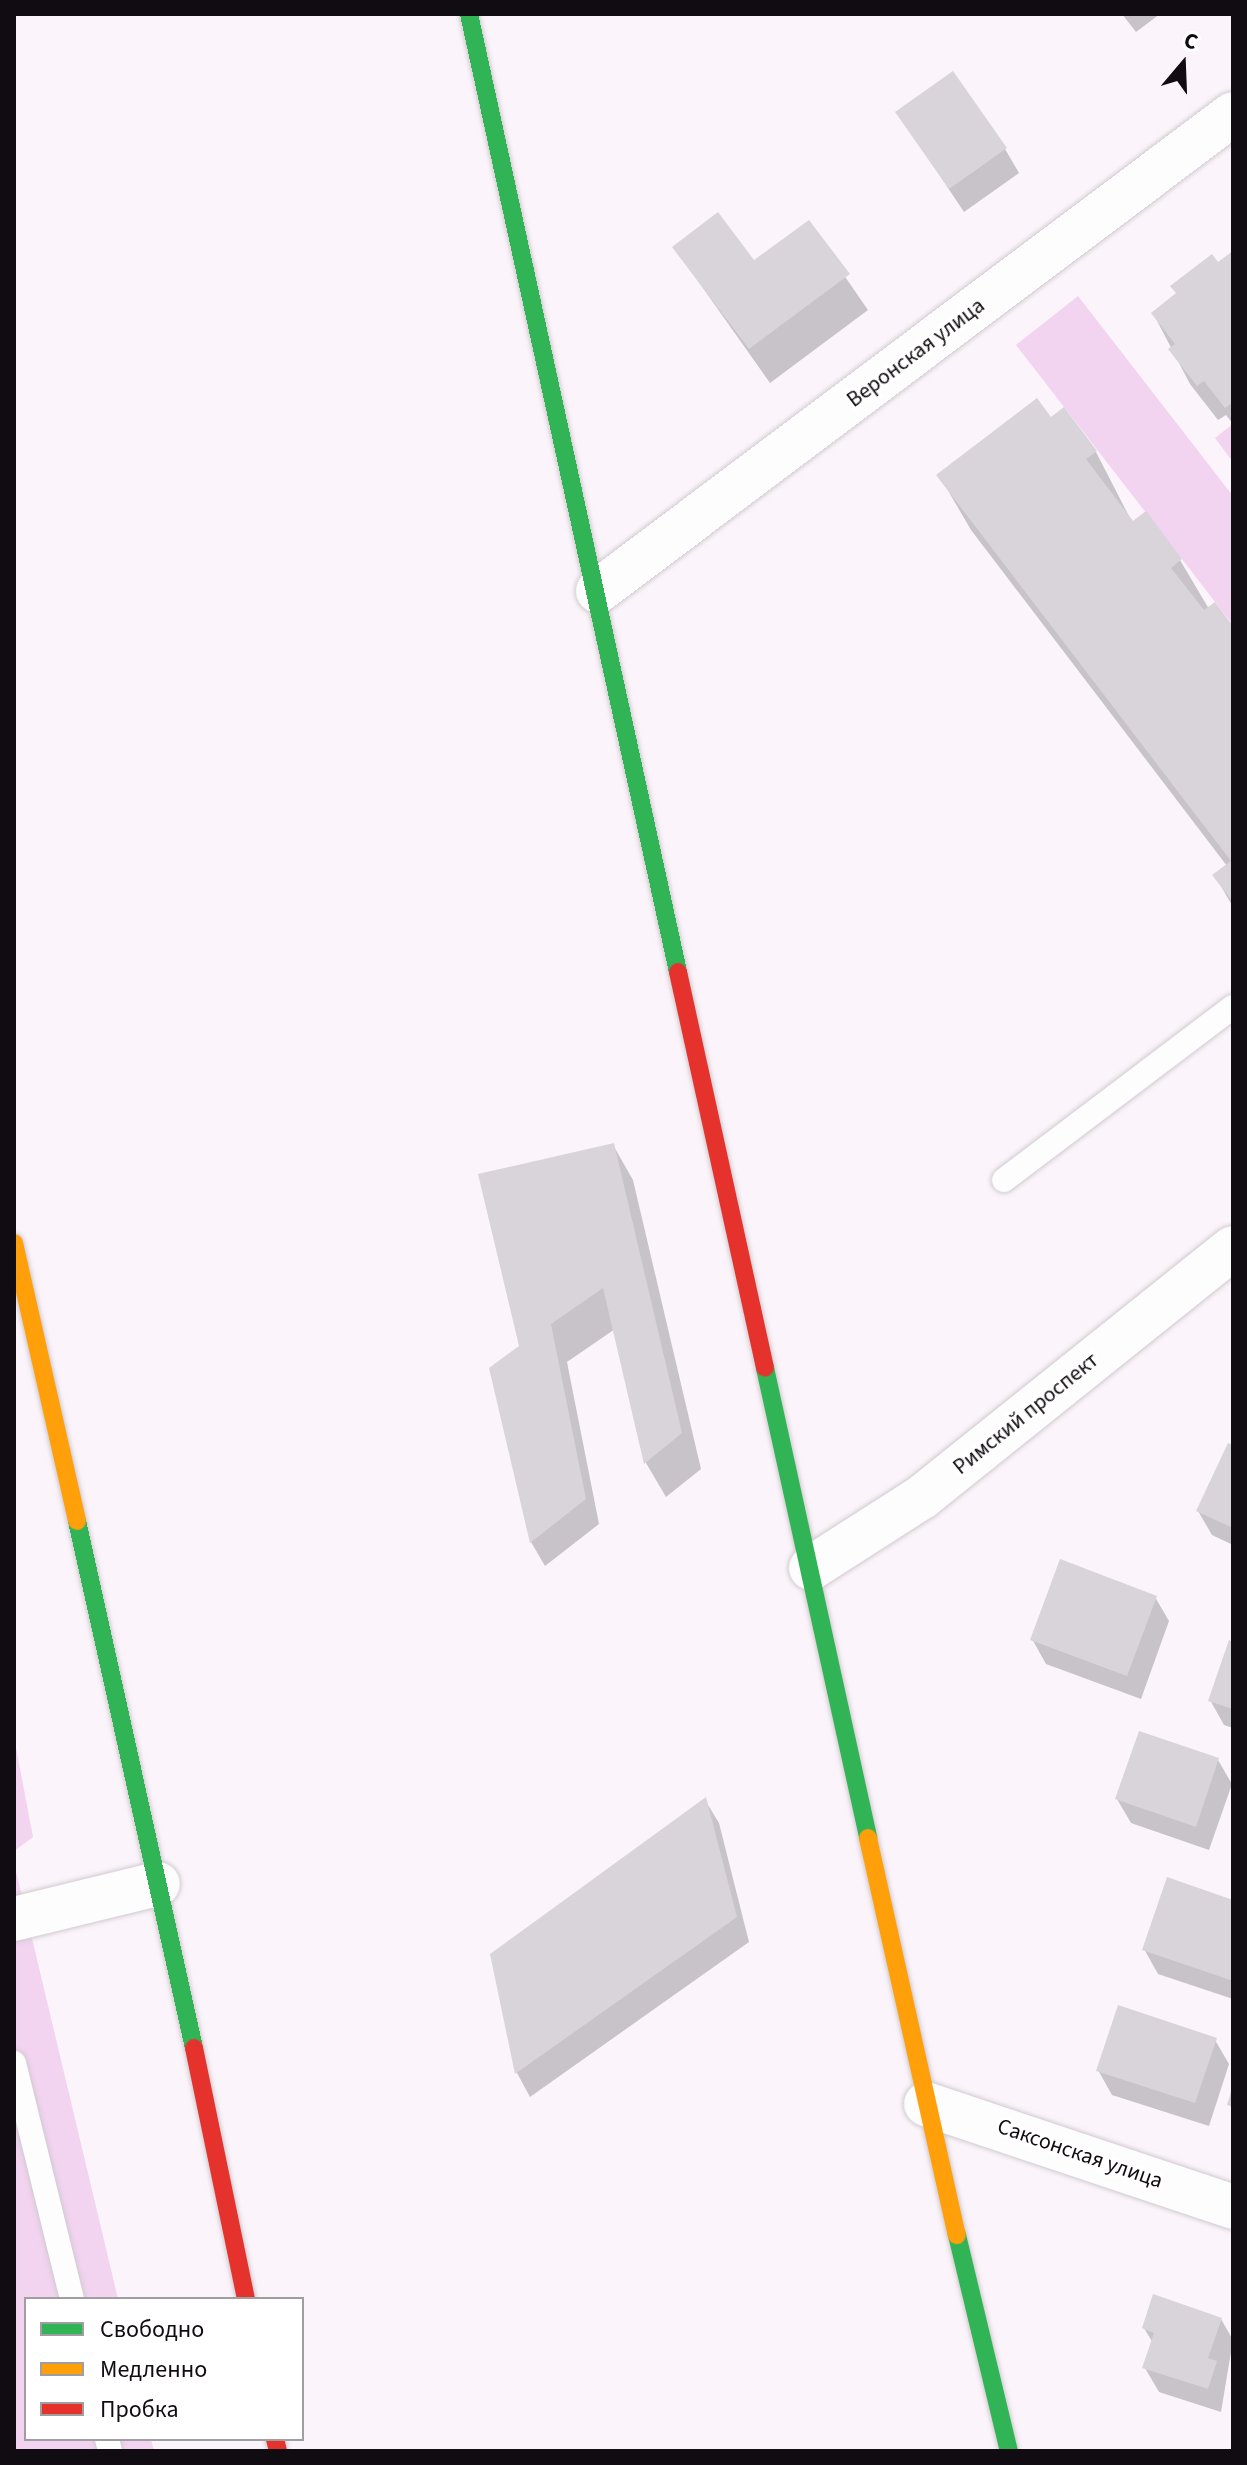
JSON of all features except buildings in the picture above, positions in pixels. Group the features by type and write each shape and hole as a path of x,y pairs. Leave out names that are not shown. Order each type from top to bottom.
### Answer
{"street":[{"path":"469,14 598,591 926,2104 1009,2451"},
{"name":"Веронская улица","path":"598,591 1233,114"},
{"path":"14,1243 158,1884 246,2297"},
{"name":"Римский проспект","path":"811,1568 922,1497 1233,1248"},
{"path":"14,1919 158,1884"},
{"name":"Саксонская улица","path":"926,2104 1233,2207"}],"lane":[{"path":"1004,1180 1233,1007"},
{"path":"14,2063 72,2297"}],"shaded area":[{"path":"1078,296 1233,496 1233,625 1016,345"},
{"path":"1233,424 1233,462 1215,438"},
{"path":"14,1737 33,1837 14,1851"},
{"path":"14,1863 118,2297 24,2297 24,2441 152,2441 154,2451 14,2451"}],"traffic: fast":[{"path":"469,14 678,972"},
{"path":"765,1368 868,1838"},
{"path":"77,1521 194,2048"},
{"path":"957,2235 1009,2451"}],"traffic: slow":[{"path":"14,1243 77,1521"},
{"path":"868,1838 957,2235"}],"traffic: jam":[{"path":"678,972 765,1368"},
{"path":"194,2048 246,2297"},
{"path":"276,2441 278,2451"}]}
